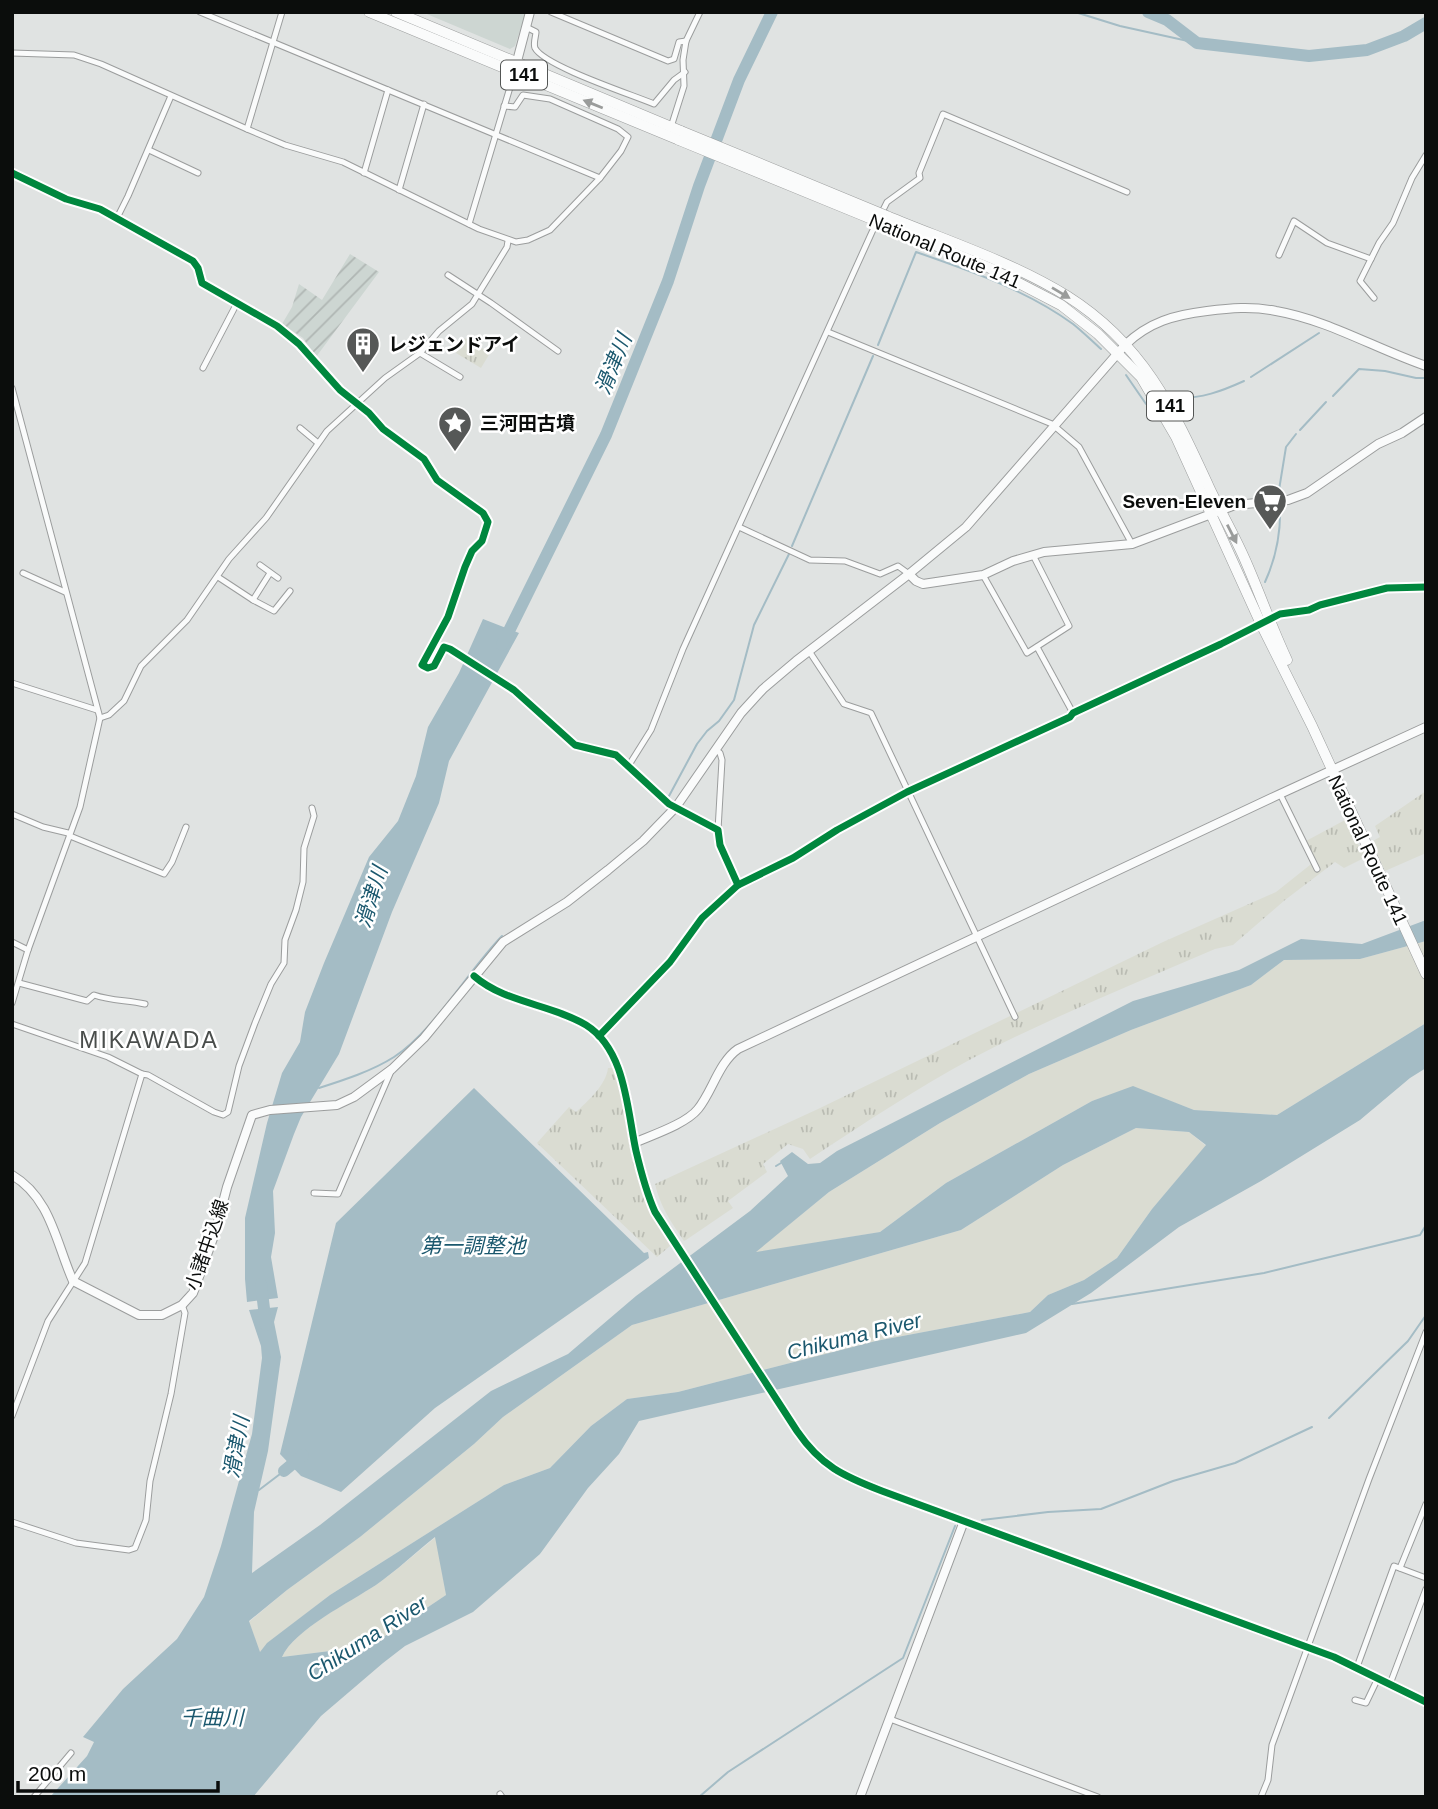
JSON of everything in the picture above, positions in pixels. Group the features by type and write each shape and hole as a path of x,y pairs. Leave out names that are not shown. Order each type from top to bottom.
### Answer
{"highway":[{"name":"National Route 141","path":"369,12 671,127 680,135"},
{"name":"National Route 141","path":"396,12 516,67 885,220 995,260 1051,287 1079,305 1164,396 1331,771 1426,974"},
{"name":"National Route 141","path":"1122,349 1153,395 1203,496 1215,512"}],"street":[{"path":"200,12 600,177"},
{"path":"247,130 282,12"},
{"path":"469,224 530,12"},
{"path":"551,12 668,61 674,59 679,42 686,41"},
{"path":"671,127 682,96 686,41 700,12"},
{"path":"526,27 537,34 535,48 557,65 654,104 674,80 685,72"},
{"path":"12,53 81,57 101,64 247,130 285,145 323,154 508,241 528,240 550,230 600,177 621,151 628,137 545,97 522,96 515,107 504,106"},
{"path":"364,173 388,90"},
{"path":"117,218 171,96"},
{"path":"399,190 424,104"},
{"path":"629,765 651,730 683,649 887,202 920,178 919,173 943,114 1127,192"},
{"path":"149,150 198,173"},
{"path":"1374,298 1360,281 1394,223 1412,178 1426,155"},
{"path":"12,173 66,199 100,209 193,261 202,283 277,326 299,344 324,374 383,429 426,462 440,483 483,513 487,519 482,541 472,551 448,617 422,665 428,668 434,666 444,648 450,649 514,690 575,745 616,755 629,765 649,788 676,807 718,830"},
{"path":"1279,255 1294,221 1328,243 1371,259"},
{"path":"100,718 105,718 119,706 141,666 187,620 332,426 385,378 420,353 439,331 472,304 507,247 508,241"},
{"path":"448,275 558,351"},
{"path":"203,368 237,303"},
{"path":"314,1193 338,1194 392,1069 424,1038 503,942 567,902 643,841 676,807 751,702 809,651 966,527 1054,425 1144,328 1165,318 1230,308 1280,311 1426,366"},
{"path":"828,332 1054,425 1079,447 1132,544"},
{"path":"420,353 460,377"},
{"path":"12,388 100,718 80,807 28,950 12,1003"},
{"path":"739,527 810,561 845,561 880,574 898,566 916,581 923,583 983,575 1033,555 1132,544 1235,505 1287,500 1307,493 1378,444 1402,433 1426,417"},
{"path":"300,428 318,443"},
{"path":"983,575 1027,653 1069,626 1033,555"},
{"path":"260,565 278,578"},
{"path":"23,573 65,592"},
{"path":"253,600 270,573"},
{"path":"218,577 274,611 290,591"},
{"path":"600,1036 670,962 702,918 738,885 793,858 837,830 907,792 1010,746 1280,614 1309,610 1387,587 1426,587"},
{"path":"1037,647 1073,713"},
{"path":"809,651 844,704 866,709 871,713 1015,1017"},
{"path":"12,683 97,710"},
{"path":"634,1143 692,1116 706,1098 729,1056 738,1049 1280,793 1426,727"},
{"path":"716,750 722,760 718,830 720,845 738,885"},
{"path":"1280,793 1317,869"},
{"path":"12,1024 108,1057 148,1075 214,1112 223,1115 228,1112 239,1066 268,990 284,963 285,940 303,882 304,848 314,816 312,807"},
{"path":"12,814 43,827 68,833 164,874 172,862 186,827"},
{"path":"12,942 28,950"},
{"path":"474,976 497,991 579,1022 600,1036 617,1065 650,1200 680,1251 814,1455 837,1472 1308,1647 1357,1667 1426,1702"},
{"path":"19,983 87,1001 94,995 106,1000 129,1000 145,1004"},
{"name":"小諸中込線","path":"73,1282 139,1315 162,1315 182,1306 196,1285 249,1121 258,1112 331,1107 349,1099 392,1069"},
{"path":"12,1416 44,1331 85,1263 142,1074"},
{"path":"12,1175 32,1189 45,1207 73,1282"},
{"path":"13,1525 76,1543 129,1550 135,1548 146,1520 150,1481 171,1394 186,1313 182,1306"},
{"path":"1261,1797 1268,1780 1272,1745 1426,1332"},
{"path":"1400,1568 1426,1504"},
{"path":"860,1797 964,1521"},
{"path":"1357,1667 1394,1566 1426,1578"},
{"path":"1390,1684 1426,1589"},
{"path":"1355,1700 1366,1703 1378,1678"},
{"path":"890,1719 1098,1797"},
{"path":"34,1797 71,1753"}],"shaded area":[{"path":"422,12 526,12 515,46 510,49"},
{"path":"350,254 379,272 316,357 303,338 282,324 292,307 299,284 322,300"}],"green space":[{"path":"465,338 490,353 481,368 456,353"},
{"path":"1426,791 1426,853 1385,871 1376,852 1344,868 1335,862 1233,945 1215,949 1093,1001 973,1058 810,1159 803,1149 788,1144 763,1164 767,1172 728,1201 733,1208 684,1241 666,1214 655,1184 818,1109 1163,942 1276,892 1315,861 1306,841 1345,820 1360,848 1380,837 1375,826"},
{"path":"1426,941 1426,1023 1277,1115 1194,1110 1133,1087 1092,1101 946,1183 880,1232 754,1253 829,1192 940,1123 1029,1074 1131,1030 1251,985 1284,960 1360,959"},
{"path":"608,1068 613,1068 619,1086 642,1193 648,1209 670,1246 657,1257 537,1143 569,1107 576,1112 591,1098 604,1080"},
{"path":"1136,1128 1189,1132 1206,1146 1152,1209 1117,1258 1084,1280 1048,1295 1030,1312 876,1341 678,1392 627,1399 591,1426 550,1468 504,1485 330,1595 268,1643 260,1653 249,1622 287,1590 360,1537 503,1417 632,1325 961,1230 1063,1165"},
{"path":"436,1537 446,1595 370,1646 282,1657 311,1626 376,1585"}],"water":[{"path":"483,619 519,633 449,761 439,803 392,912 339,1054 301,1117 273,1191 275,1233 271,1257 278,1298 247,1302 245,1218 267,1123 282,1073 300,1042 305,1012 369,857 398,821 416,776 428,727 459,673"},
{"name":"千曲川","path":"1426,920 1426,941 1360,959 1284,960 1251,985 1131,1030 1029,1074 940,1123 829,1192 756,1252 880,1232 946,1183 1092,1101 1133,1086 1194,1110 1277,1115 1426,1023 1426,1068 1360,1120 1261,1181 1179,1227 1091,1293 1026,1333 639,1421 619,1454 588,1488 540,1554 473,1612 405,1646 383,1663 321,1716 253,1797 50,1797 87,1756 94,1742 83,1737 123,1689 177,1639 204,1597 252,1434 262,1358 261,1346 249,1310 278,1307 274,1322 281,1357 268,1451 254,1512 252,1573 320,1525 491,1391 568,1354 636,1296 750,1211 788,1176 780,1161 792,1152 808,1164 820,1163 837,1151 1133,1001 1239,970 1301,939 1362,944","holes":["1136,1128 1189,1132 1206,1145 1152,1209 1117,1258 1084,1280 1048,1295 1030,1312 876,1341 678,1392 627,1399 591,1426 550,1468 504,1485 330,1595 267,1643 260,1652 249,1621 360,1537 503,1417 632,1325 961,1230 1063,1165","435,1537 446,1595 370,1646 282,1657 288,1647 310,1627 376,1585"]},
{"name":"第一調整池","path":"474,1088 644,1253 648,1252 649,1258 435,1408 341,1492 301,1476 280,1454 336,1223"}],"waterway":[{"name":"滑津川","path":"502,645 606,435 668,281 699,186 739,80 772,12"},
{"path":"1075,12 1120,26 1197,43"},
{"name":"滑津川","path":"1148,12 1167,20 1197,43 1309,56 1367,50 1404,36 1426,23"},
{"path":"878,345 916,252 1017,291 1073,324 1101,349"},
{"path":"1251,377 1319,333"},
{"path":"792,546 873,356"},
{"path":"1333,396 1359,369 1426,378"},
{"path":"1126,375 1146,404"},
{"path":"1176,398 1211,394 1244,381"},
{"path":"1300,430 1326,402"},
{"path":"1278,496 1286,447 1296,434"},
{"path":"1265,582 1277,545 1280,506"},
{"path":"669,796 697,744 734,700 754,625 789,554"},
{"path":"319,1088 377,1067 408,1046 436,1017 502,936"},
{"path":"776,1166 781,1163"},
{"path":"1072,1304 1264,1273 1420,1235 1426,1225"},
{"name":"滑津川","path":"261,1284 266,1325"},
{"path":"1329,1418 1408,1341 1426,1315"},
{"path":"982,1520 1101,1509 1173,1481 1235,1463 1312,1427"},
{"name":"第一調整池","path":"284,1471 303,1455"},
{"path":"259,1490 284,1471"},
{"path":"699,1797 728,1772 903,1658 955,1526"}],"cycle path":[{"path":"12,173 66,199 100,209 193,261 202,283 277,326 299,344 340,390 369,413 383,429 424,459 437,480 483,513 488,522 482,541 472,551 448,617 422,665 428,668 434,666 444,647 450,649 514,690 575,745 616,755 669,804 718,830 720,845 738,885"},
{"path":"599,1036 670,962 702,918 738,885 793,858 837,830 907,792 1070,717 1073,713 1280,614 1309,610 1387,588 1426,587"},
{"path":"474,976 500,992 558,1012 586,1025 609,1049 623,1082 638,1159 655,1212 797,1431 824,1461 844,1475 882,1491 1334,1657 1426,1702"}],"place":[{"name":"レジェンドアイ","path":"363,374"},
{"name":"三河田古墳","path":"455,453"},
{"name":"Seven-Eleven","path":"1270,531"}],"district":[{"name":"MIKAWADA","path":"149,1040"}],"water label":[{"name":"Chikuma River","path":"854,1336"},
{"name":"Chikuma River","path":"367,1638"}]}
